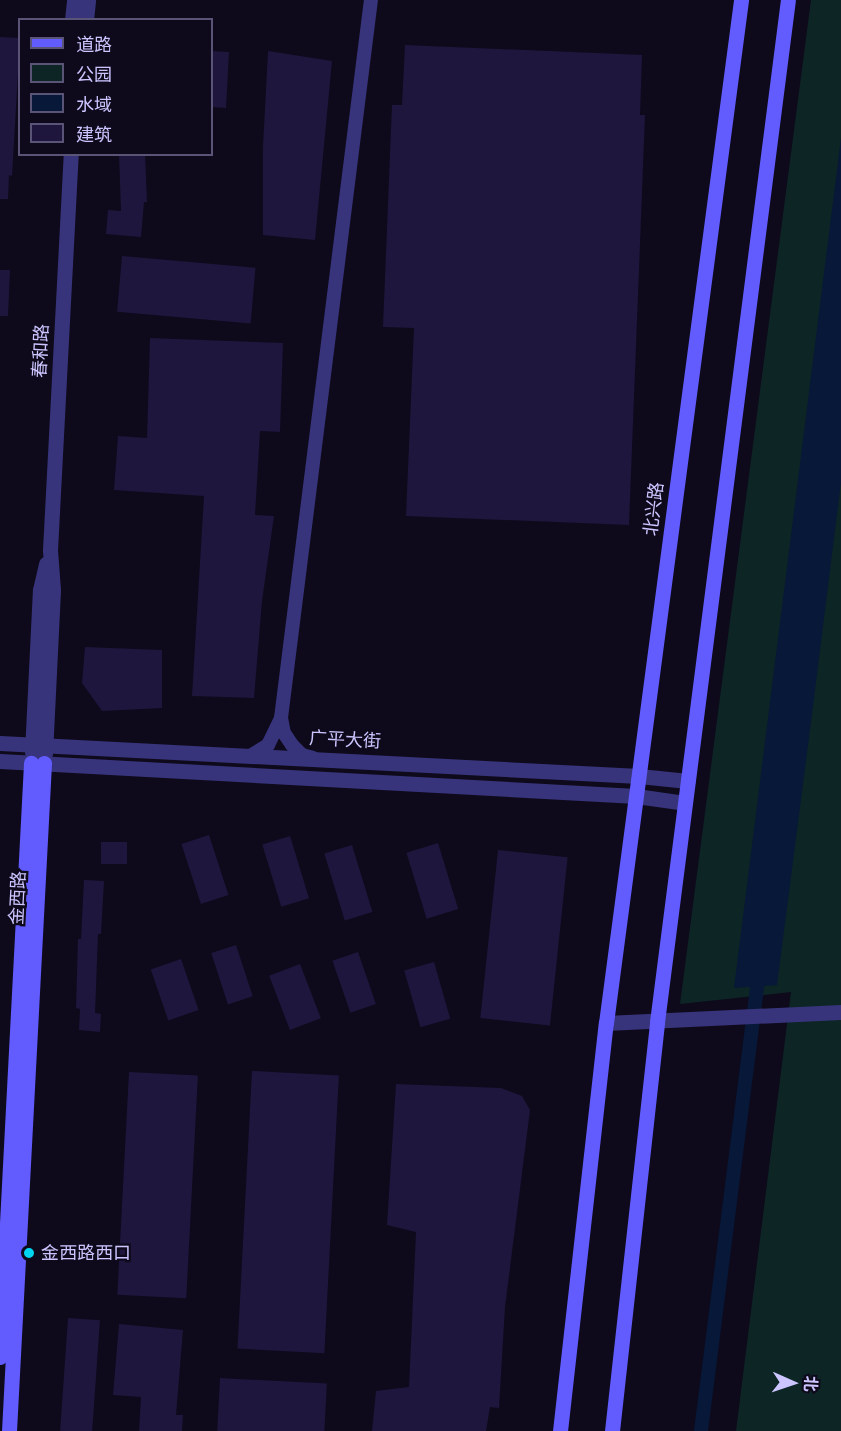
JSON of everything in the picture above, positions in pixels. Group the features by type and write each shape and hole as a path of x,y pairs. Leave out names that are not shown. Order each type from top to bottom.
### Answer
{"main road":[{"name":"北兴路","path":"560,1431 606,1023 741,0"},
{"path":"612,1431 657,1022 788,0"},
{"name":"金西路","path":"0,1357 37,763"},
{"name":"金西路","path":"9,1431 37,763"}],"street":[{"path":"72,18 74,0"},
{"path":"86,18 88,0"},
{"path":"313,758 302,755 292,745 284,734 281,718 371,0"},
{"name":"春和路","path":"37,763 40,590 50,550 71,156"},
{"path":"252,755 268,745 281,718"},
{"name":"广平大街","path":"0,743 639,776 688,782"},
{"path":"0,761 636,796 685,803"},
{"path":"606,1023 841,1012"}],"green space":[{"path":"811,0 841,0 841,1431 736,1431 791,992 680,1004"}],"water":[{"path":"841,138 841,482 811,722 777,985 734,988"}],"building":[{"path":"0,37 18,38 12,176 9,175 8,199 0,199"},
{"path":"405,45 642,55 640,115 645,115 629,525 406,516 414,328 383,327 392,105 402,105"},
{"path":"213,51 229,52 226,108 213,107"},
{"path":"268,51 332,61 315,240 263,235 263,147"},
{"path":"119,156 145,156 147,202 144,202 141,237 106,234 108,210 121,211"},
{"path":"122,256 255,268 251,323 117,312"},
{"path":"0,270 10,270 8,316 0,316"},
{"path":"150,338 283,343 280,432 260,431 255,515 274,516 262,601 254,698 192,696 204,496 114,490 118,436 147,438"},
{"path":"85,647 162,650 162,708 102,711 82,683"},
{"path":"209,835 228,895 201,904 181,844"},
{"path":"290,836 309,898 281,907 262,844"},
{"path":"101,842 127,842 127,864 101,864"},
{"path":"438,843 458,909 427,919 406,853"},
{"path":"352,845 372,912 345,920 324,853"},
{"path":"498,850 568,857 550,1025 480,1018"},
{"path":"84,880 104,881 101,934 98,934 95,1013 101,1014 100,1032 79,1030 80,1009 76,1008 78,939 81,939"},
{"path":"236,945 253,996 228,1004 211,953"},
{"path":"358,952 376,1004 350,1013 332,961"},
{"path":"181,959 199,1010 168,1020 151,969"},
{"path":"434,962 450,1019 420,1027 404,971"},
{"path":"300,964 321,1018 290,1030 269,976"},
{"path":"252,1071 339,1076 324,1353 237,1349"},
{"path":"129,1072 198,1076 186,1298 117,1295"},
{"path":"396,1084 501,1088 522,1096 530,1110 505,1307 499,1408 490,1407 486,1431 372,1431 376,1391 409,1387 416,1232 387,1225"},
{"path":"68,1318 100,1320 92,1431 60,1431"},
{"path":"119,1324 183,1330 176,1415 183,1415 182,1431 139,1431 141,1397 113,1395"},
{"path":"220,1378 327,1384 324,1431 217,1431"}],"waterway":[{"path":"701,1431 759,969"}],"place":[{"name":"金西路西口","path":"29,1253"}]}
